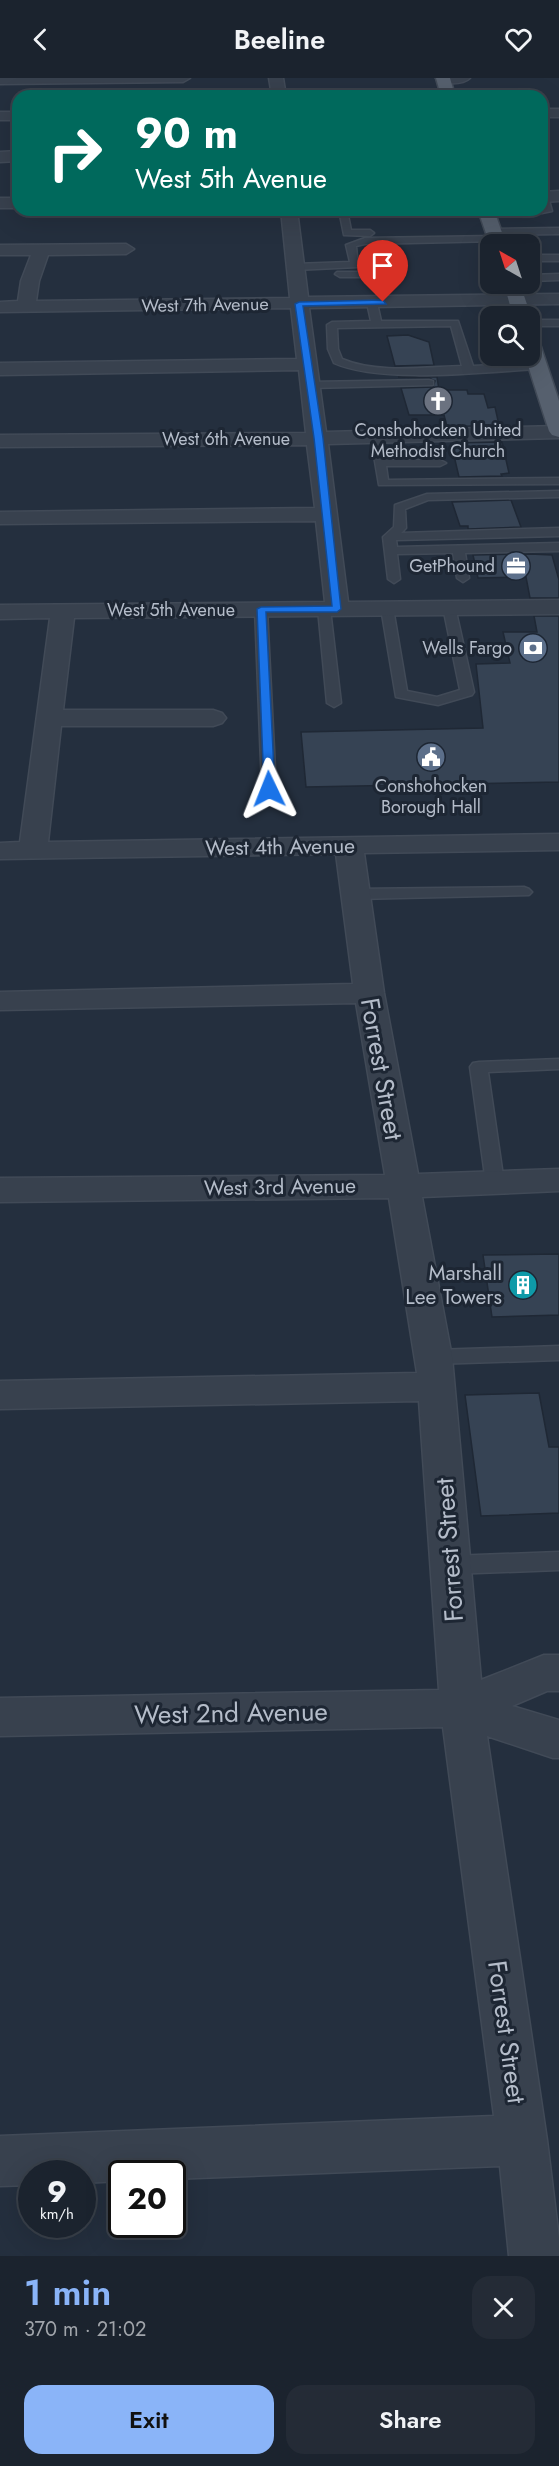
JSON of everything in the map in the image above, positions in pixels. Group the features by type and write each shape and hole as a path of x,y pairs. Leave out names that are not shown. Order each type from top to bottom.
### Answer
{"main road":[{"path":"488,216 493,234"},
{"path":"537,366 552,387 559,431"}],"street":[{"path":"0,80 183,78"},
{"path":"443,78 463,78"},
{"path":"290,216 327,514 330,609"},
{"path":"0,250 126,249"},
{"path":"26,307 30,281 41,250"},
{"name":"West 7th Avenue","path":"0,307 559,299"},
{"path":"0,369 307,364"},
{"name":"West 6th Avenue","path":"0,441 376,438 559,431"},
{"path":"0,518 327,514"},
{"name":"West 5th Avenue","path":"0,612 559,606"},
{"path":"33,850 63,610"},
{"path":"49,718 213,718"},
{"name":"West 4th Avenue","path":"0,851 559,842"},
{"name":"Forrest Street","path":"349,846 369,993 436,1372 462,1708 522,2140 535,2256"},
{"path":"0,1001 369,993"},
{"name":"West 3rd Avenue","path":"0,1190 403,1186 559,1180"},
{"path":"0,1395 436,1372"},
{"name":"West 2nd Avenue","path":"462,1708 544,1673 559,1673"},
{"name":"West 2nd Avenue","path":"0,1717 462,1708 553,1739 559,1739"},
{"path":"0,2161 522,2140"}],"lane":[{"path":"344,216 347,233 462,229"},
{"path":"493,234 559,231"},
{"path":"295,271 355,265 351,245 365,241 480,235"},
{"path":"540,258 559,258"},
{"path":"295,271 378,274 377,324"},
{"path":"540,278 559,277"},
{"path":"540,323 559,323"},
{"path":"468,368 454,324 332,325 337,360 351,368 368,370 468,368 537,366"},
{"path":"310,385 429,383"},
{"path":"376,438 383,483 559,481"},
{"path":"380,464 440,463"},
{"path":"389,537 400,528 399,507 427,497 559,494"},
{"path":"389,537 559,532"},
{"path":"389,537 394,579"},
{"path":"390,551 559,547"},
{"path":"458,550 463,578"},
{"path":"387,608 401,694 438,701 467,692 449,607"},
{"path":"261,609 269,789"},
{"path":"330,609 334,703"},
{"path":"356,894 524,891"},
{"path":"495,1183 479,1067 559,1064"},
{"path":"436,1372 559,1353"},
{"path":"451,1565 559,1562"}],"building":[{"path":"408,335 429,342 434,365 395,366 387,336"},
{"name":"Conshohocken United Methodist Church","path":"398,377 437,377 439,390 467,390 468,394 484,394 488,408 495,407 499,425 447,427 444,415 409,415 401,388 433,387 435,381 429,378"},
{"path":"502,442 509,473 501,474 502,476 459,477 451,443"},
{"path":"511,500 521,527 468,529 468,526 460,526 452,502"},
{"name":"GetPhound","path":"473,555 552,555 559,580 559,598 530,598 526,577 478,578"},
{"name":"Conshohocken Borough Hall","path":"534,616 559,616 559,782 306,787 301,732 483,728 476,664 510,663 503,632 537,632"},
{"name":"Marshall Lee Towers","path":"559,1254 559,1315 492,1317 483,1255"},
{"path":"539,1393 549,1447 559,1447 559,1513 481,1516 465,1395"}],"place":[{"name":"Conshohocken United Methodist Church","path":"438,401"},
{"name":"GetPhound","path":"516,566"},
{"name":"Wells Fargo","path":"533,648"},
{"name":"Conshohocken Borough Hall","path":"431,757"},
{"name":"Marshall Lee Towers","path":"523,1285"}],"route":[{"path":"269,789 261,609 337,609 318,438 299,304 383,302"}]}
